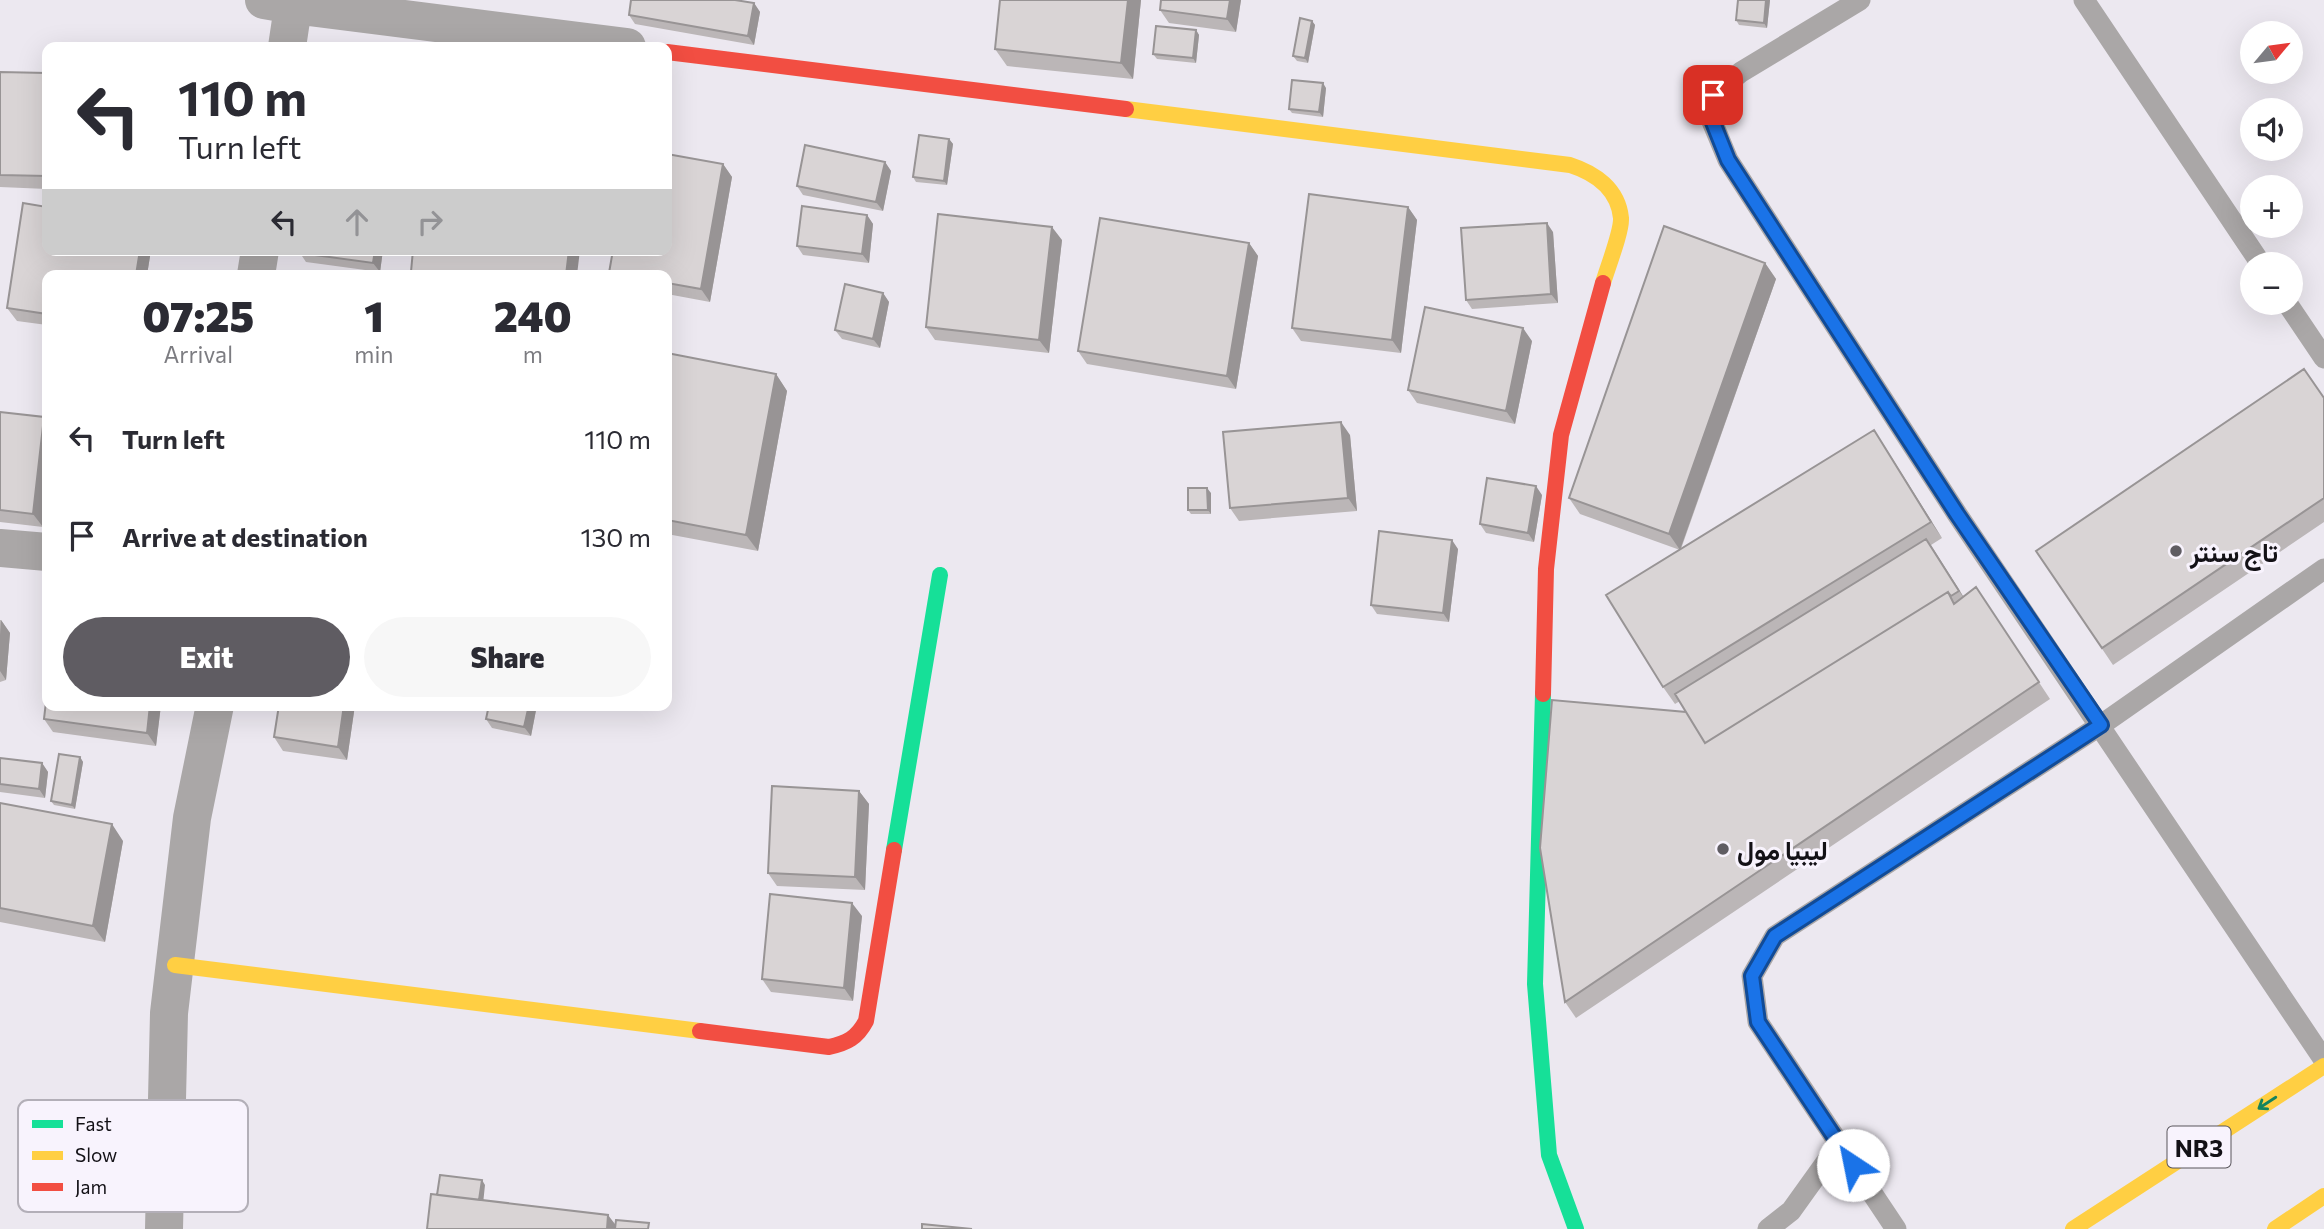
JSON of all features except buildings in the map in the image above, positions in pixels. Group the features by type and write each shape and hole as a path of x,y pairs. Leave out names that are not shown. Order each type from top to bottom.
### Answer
{"main road":[{"path":"672,53 1570,165 1588,170 1604,182 1616,198 1621,220 1561,435 1546,569 1535,984 1549,1155 1576,1229"},
{"path":"174,965 829,1047 851,1042 866,1021 940,575"},
{"name":"NR3","path":"2073,1229 2324,1066"},
{"path":"2275,1229 2324,1196"}],"street":[{"path":"287,42 284,2 588,42"},
{"path":"0,548 42,552"},
{"path":"167,1100 169,1013 174,965 192,818 214,711"}],"lane":[{"path":"1860,0 1732,79 1713,95 1712,120 1728,160 1957,514 2324,1060"},
{"path":"2084,0 2253,252"},
{"path":"2295,315 2324,358"},
{"path":"1896,1229 1758,1022 1752,976 1775,936 2101,725 2324,569"},
{"path":"1768,1229 1791,1211 1839,1144"}],"traffic: fast":[{"path":"894,850 940,575"},
{"path":"1543,694 1535,984 1549,1155 1576,1229"}],"traffic: slow":[{"path":"1126,109 1570,165 1604,184 1619,208 1619,232 1603,283"},
{"path":"175,965 700,1031"},
{"path":"2073,1229 2324,1066"},
{"path":"2275,1229 2324,1196"}],"traffic: jam":[{"path":"672,53 1126,109"},
{"path":"1543,694 1546,569 1561,435 1603,283"},
{"path":"700,1031 829,1047 855,1036 866,1021 894,850"}],"place":[{"name":"تاج سنتر","path":"2176,551"},
{"name":"ليبيا مول","path":"1723,849"}],"route":[{"path":"1713,95 1712,120 1728,160 1957,514 2101,725 1775,936 1752,976 1758,1022 1853,1165"}]}
